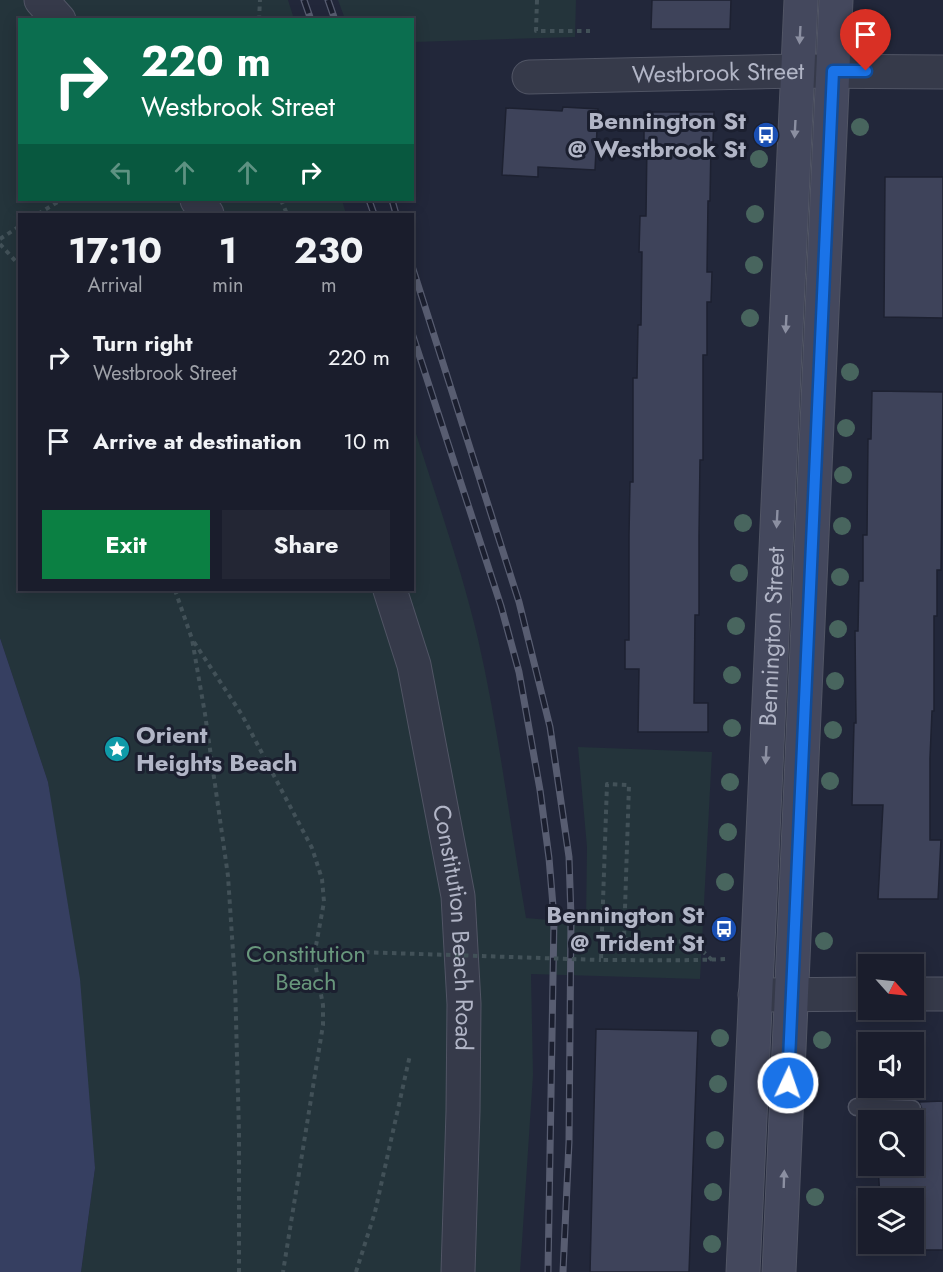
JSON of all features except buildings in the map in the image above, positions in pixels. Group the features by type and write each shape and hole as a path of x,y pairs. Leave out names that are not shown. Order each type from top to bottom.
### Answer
{"main road":[{"name":"Bennington Street","path":"743,1272 801,0"},
{"name":"Bennington Street","path":"779,1272 836,0"},
{"path":"745,1236 781,1238"}],"street":[{"path":"41,0 57,18"},
{"name":"Westbrook Street","path":"529,77 798,71 943,72"},
{"name":"Constitution Beach Road","path":"390,591 414,664 458,896 464,1004 464,1111 458,1272"},
{"path":"755,994 858,994"},
{"path":"924,994 943,994"}],"lane":[{"path":"857,1107 912,1109"}],"path":[{"path":"259,18 260,0"},
{"path":"537,0 536,31 590,31"},
{"path":"40,213 59,201"},
{"path":"0,239 18,227"},
{"path":"0,244 18,264"},
{"path":"175,591 192,639 205,714 229,888 235,982 239,1272"},
{"path":"192,639 242,715 312,848 322,879 324,902 315,951 323,1005 323,1025 283,1272"},
{"path":"601,960 607,784 629,785 624,939 693,942 712,960"},
{"path":"315,951 601,960 729,959"},
{"path":"356,1272 375,1212 410,1055"}],"green space":[{"name":"Constitution Beach","path":"0,0 288,0 294,18 18,18 18,201 342,201 346,213 18,213 18,591 414,591 414,427 456,558 478,639 498,743 526,918 586,923 587,847 578,747 712,752 700,979 531,974 533,1075 520,1272 81,1272 95,1168 48,782 0,638"},
{"path":"338,0 576,0 575,37 414,42 414,18 345,18"}],"water":[{"path":"0,638 48,782 80,979 95,1168 81,1272 0,1272"}],"railway":[{"path":"304,0 310,18"},
{"path":"328,0 334,18"},
{"path":"369,201 374,213"},
{"path":"392,201 396,213"},
{"path":"414,272 519,602 550,727 569,857 571,917 569,1142 563,1272"},
{"path":"414,339 501,606 519,672 540,790 554,918 548,1272"}],"place":[{"name":"Bennington St @ Westbrook St","path":"766,135"},
{"name":"Orient Heights Beach","path":"117,749"},
{"name":"Bennington St @ Trident St","path":"724,929"}],"route":[{"path":"788,1083 833,71 866,71"}]}
